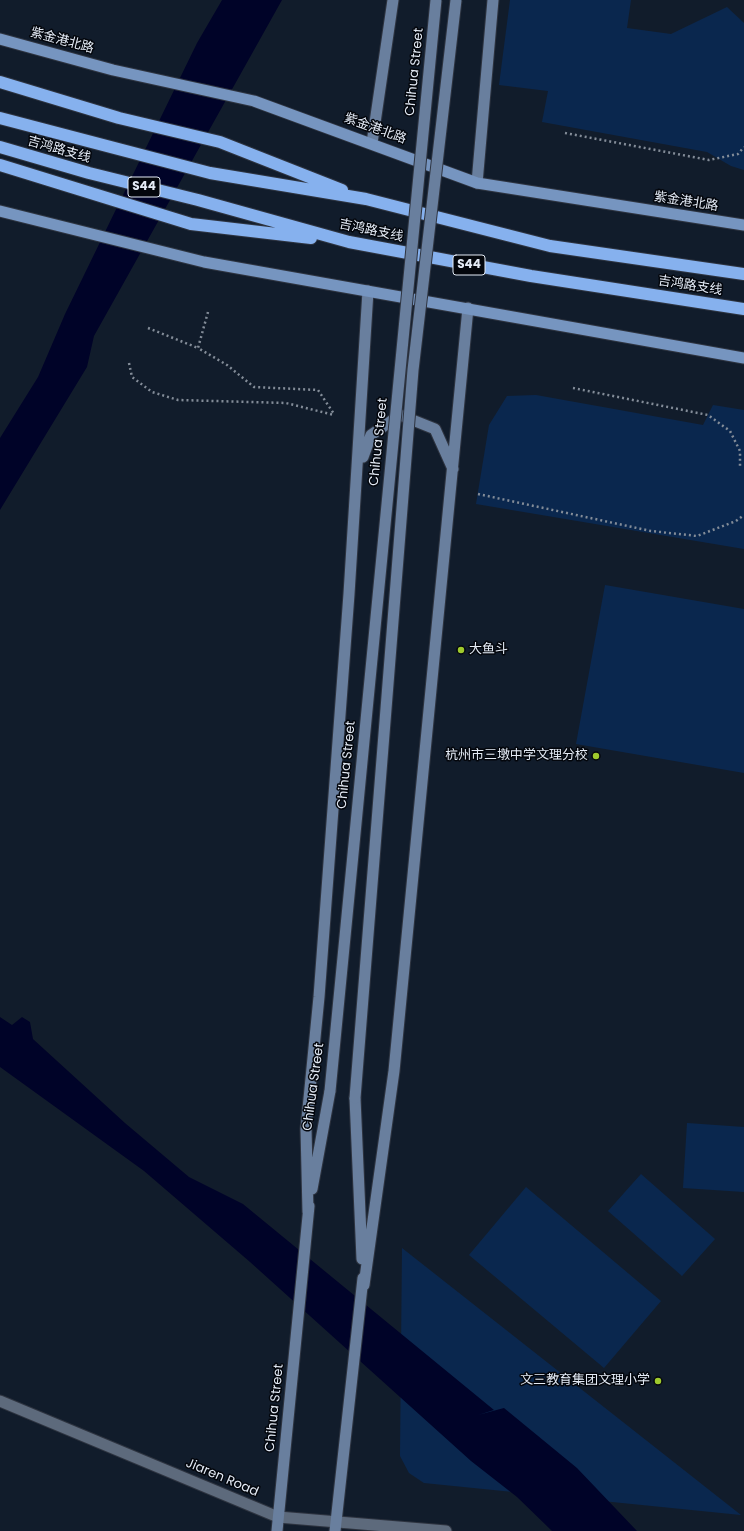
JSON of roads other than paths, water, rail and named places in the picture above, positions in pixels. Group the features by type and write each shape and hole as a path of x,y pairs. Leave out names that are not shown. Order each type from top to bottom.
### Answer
{"highway":[{"path":"0,82 119,118 220,142 366,199"},
{"name":"吉鸿路支线","path":"0,118 210,173 366,199 550,246 744,274"},
{"name":"吉鸿路支线","path":"0,147 89,173 198,200 349,242 531,276 744,309"},
{"path":"0,165 191,224 349,242"}],"main road":[{"path":"372,143 393,0"},
{"name":"Chihua Street","path":"277,1531 307,1242 308,1212 330,1091 436,0"},
{"path":"364,1285 354,1098 413,370 456,0"},
{"path":"477,183 493,0"},
{"name":"紫金港北路","path":"0,39 142,76 254,101 372,143 477,183 744,225"},
{"path":"0,211 204,262 744,358"},
{"path":"308,1212 306,1129 319,997 358,471 368,291"},
{"path":"335,1526 350,1391 394,1071 468,308"},
{"path":"358,471 370,435 400,415 435,429 453,470"}],"street":[{"name":"Jiaren Road","path":"0,1401 278,1517 335,1526 446,1531"}],"place":[{"name":"大鱼斗","path":"461,650"},
{"name":"杭州市三墩中学文理分校","path":"596,756"},
{"name":"文三教育集团文理小学","path":"658,1381"}]}
